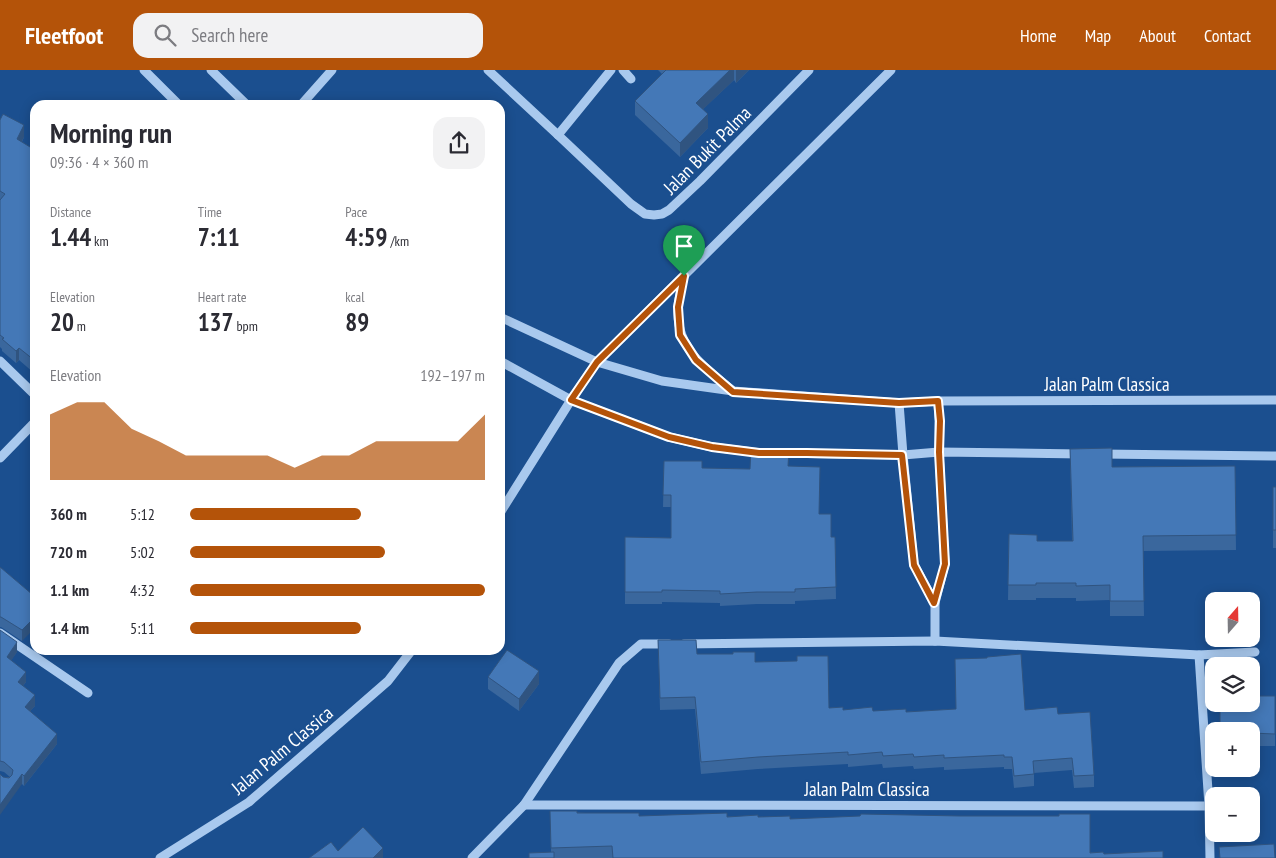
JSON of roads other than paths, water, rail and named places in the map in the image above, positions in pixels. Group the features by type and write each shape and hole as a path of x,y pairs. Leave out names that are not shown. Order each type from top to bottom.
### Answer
{"street":[{"path":"144,70 174,100"},
{"path":"211,70 241,100"},
{"path":"305,100 332,70"},
{"name":"Jalan Bukit Palma","path":"488,70 631,204 645,214 662,214 670,210 804,72"},
{"path":"496,78 504,70"},
{"path":"558,135 611,70"},
{"path":"623,70 631,79"},
{"path":"505,505 597,362 891,70"},
{"path":"684,276 678,307 680,335 696,360 733,392"},
{"name":"Jalan Palm Classica","path":"505,319 597,362 662,382 733,392 899,403 938,401 1276,400"},
{"path":"0,361 30,390"},
{"path":"505,364 571,400 669,437 712,447 759,453 902,455 939,452 1276,456"},
{"path":"936,641 934,603 945,564 938,401"},
{"path":"899,403 902,455 914,565 934,603"},
{"path":"0,458 30,427"},
{"path":"0,633 30,653"},
{"path":"472,858 524,805 619,663 641,644 936,641 1199,655 1255,652"},
{"path":"32,655 88,693"},
{"name":"Jalan Palm Classica","path":"160,858 249,802 388,681 408,655"},
{"path":"1199,655 1208,787"},
{"name":"Jalan Palm Classica","path":"524,805 1205,806"},
{"path":"1210,842 1210,858"}]}
